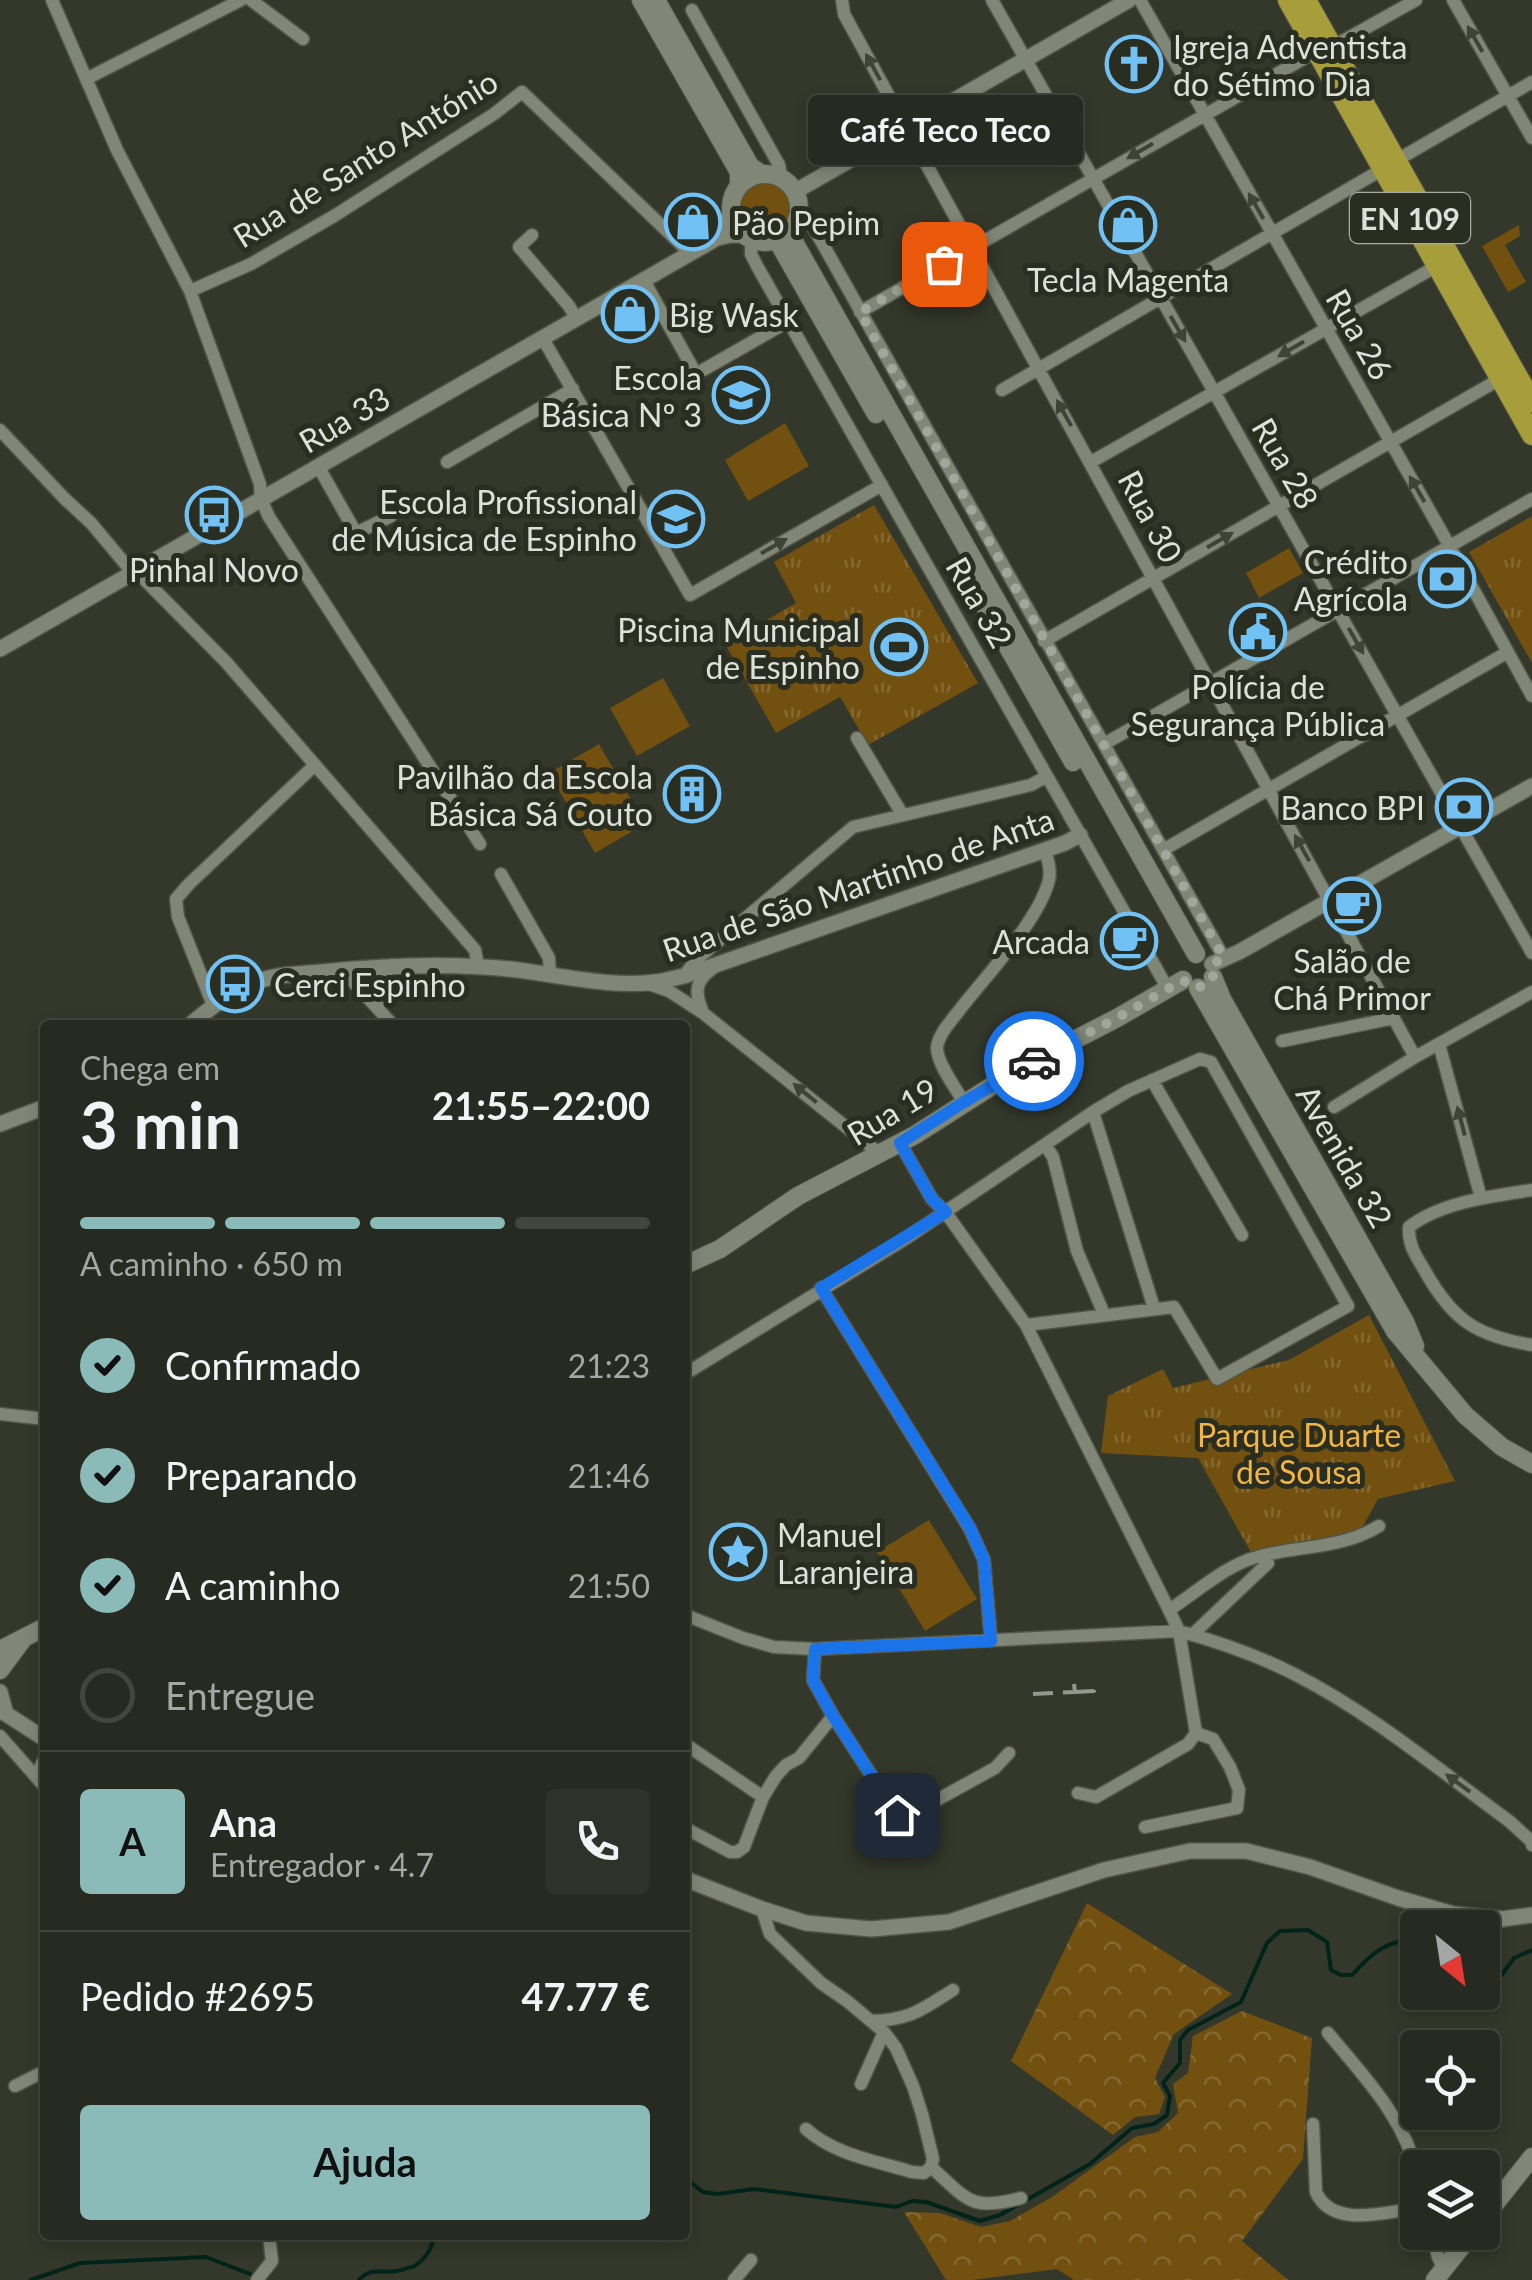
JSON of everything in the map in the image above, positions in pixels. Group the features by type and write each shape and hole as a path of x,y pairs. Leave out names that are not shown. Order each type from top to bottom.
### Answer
{"main road":[{"path":"641,0 738,172 739,186"},
{"path":"656,0 750,166 760,174"},
{"name":"EN 109","path":"1288,0 1325,49 1532,402"},
{"name":"EN 109","path":"1306,0 1325,49"},
{"name":"EN 109","path":"1390,164 1437,266 1532,435"},
{"path":"760,174 781,177 796,191 800,212 794,227 783,237 760,242 738,229 731,211 739,186 760,174"},
{"name":"Avenida 32","path":"783,237 1395,1331 1465,1415 1502,1446 1532,1464"},
{"name":"Rua 19","path":"690,1263 720,1248 798,1196 900,1143 1020,1068 1197,971"},
{"path":"0,1650 40,1629"},
{"path":"0,1689 0,1672 23,1639"},
{"path":"1500,2197 1532,2156"},
{"path":"1440,2274 1458,2250"}],"street":[{"path":"52,0 117,150 190,291 269,517 480,844"},
{"path":"86,79 241,0"},
{"path":"251,0 303,39"},
{"name":"Rua 30","path":"842,0 844,14 1416,1057"},
{"name":"Rua 28","path":"992,0 1532,953"},
{"path":"796,191 1129,0"},
{"name":"Rua 26","path":"1140,0 1532,696"},
{"path":"860,312 1204,114 1416,0"},
{"path":"1453,0 1532,138"},
{"path":"692,10 779,165 781,177"},
{"path":"1002,390 1532,82"},
{"name":"Rua de Santo António","path":"190,291 251,264 334,216 522,92 690,253"},
{"path":"716,238 731,211"},
{"name":"Rua 32","path":"800,212 810,222 1164,850 1197,971"},
{"name":"Rua 33","path":"0,649 716,238 731,234 748,237"},
{"path":"532,235 519,247 576,318"},
{"name":"Rua 32","path":"748,237 751,254 1080,836 1197,971"},
{"path":"1091,462 1437,266"},
{"path":"643,279 696,374 789,321"},
{"path":"542,337 690,595 882,485"},
{"path":"1044,640 1500,379"},
{"path":"448,462 572,389"},
{"path":"0,430 91,523 127,566 226,662 475,950 478,965"},
{"path":"318,466 356,533 392,516"},
{"path":"1104,744 1532,499"},
{"path":"1164,850 1508,652"},
{"path":"857,738 902,814"},
{"path":"213,1005 178,917 176,899 314,765"},
{"path":"684,976 695,961 856,825 1031,785 1046,776"},
{"name":"Rua 19","path":"1197,971 1240,952 1532,786"},
{"name":"Rua de São Martinho de Anta","path":"196,1020 232,993 271,977 370,967 478,965 648,984 684,976 1080,836"},
{"path":"964,1102 941,1062 937,1050 940,1037 1028,923 1044,892 1050,869 1045,850"},
{"path":"501,874 550,958 550,974"},
{"path":"704,1012 696,990 698,982 718,964"},
{"path":"378,1009 377,986 392,966"},
{"path":"370,967 377,986"},
{"path":"341,970 389,1020"},
{"path":"648,984 704,1012 880,1154"},
{"path":"1334,1106 1532,992"},
{"path":"1282,1041 1394,1018"},
{"path":"1439,1044 1481,1198"},
{"path":"690,1371 946,1212 1128,1090 1207,1059 1348,1306 1217,1379 1174,1306 1026,1325"},
{"path":"1152,1080 1242,1235"},
{"path":"0,1124 40,1109"},
{"path":"1094,1112 1154,1308"},
{"path":"900,1143 932,1199 946,1212 1026,1325 1169,1610 1186,1633 1196,1734 1188,1744 1096,1797 1078,1793"},
{"path":"1046,1146 1053,1157 1077,1251 1104,1314"},
{"path":"1532,1190 1481,1198 1421,1218 1409,1228 1408,1242 1434,1288 1470,1325 1496,1339 1532,1345"},
{"path":"821,1288 970,1528 984,1560 991,1641"},
{"path":"0,1414 40,1418"},
{"path":"1169,1610 1255,1557 1313,1549 1364,1535 1379,1526"},
{"path":"1186,1633 1268,1564"},
{"path":"690,1617 774,1646 815,1649 1186,1633 1227,1644 1294,1674 1358,1712 1509,1820 1532,1845"},
{"path":"815,1649 813,1680 897,1815 906,1817 995,1768 1009,1753"},
{"path":"0,1689 3,1712 40,1736"},
{"path":"690,1831 730,1852 738,1852 744,1847 763,1797 776,1776 799,1758 833,1716"},
{"path":"1145,1826 1238,1808 1240,1790 1230,1767 1213,1739 1196,1734"},
{"path":"0,1736 40,1781"},
{"path":"690,1747 763,1797"},
{"path":"690,1880 806,1923 871,1929 949,1922 1104,1870 1190,1850 1246,1851 1310,1867 1453,1914 1502,1919 1532,1916"},
{"path":"762,1909 770,1934 821,1983 884,2032 896,2048 913,2086 933,2159 924,2173 912,2172 837,2149 806,2130"},
{"path":"871,2021 900,2020 953,1990"},
{"path":"861,2084 884,2032"},
{"path":"1328,2034 1391,2110 1410,2150"},
{"path":"15,2086 40,2074"},
{"path":"1313,2124 1316,2192 1320,2202 1330,2211 1348,2215 1400,2210"},
{"path":"930,2168 972,2203 999,2204 1021,2198"},
{"path":"258,2280 272,2261 269,2240"},
{"path":"734,2280 751,2260"}],"green space":[{"path":"766,181 784,189 792,207 784,225 766,233 748,225 740,207 748,189"},
{"path":"1519,225 1520,236 1505,245 1526,282 1508,292 1482,246"},
{"path":"785,423 809,466 748,501 725,460"},
{"path":"874,505 978,683 868,745 840,697 776,733 725,644 796,603 774,562"},
{"path":"1532,516 1532,663 1469,552"},
{"path":"1289,548 1303,573 1259,598 1246,573"},
{"path":"663,678 690,726 637,756 610,708"},
{"path":"599,744 645,824 595,853 549,773"},
{"name":"Parque Duarte de Sousa","path":"1369,1315 1455,1481 1378,1499 1358,1535 1252,1554 1198,1458 1101,1453 1108,1396 1163,1369 1173,1388 1289,1360"},
{"path":"929,1520 977,1599 925,1631 877,1552"},
{"path":"1087,1903 1232,1994 1174,2034 1155,2078 1165,2097 1159,2114 1135,2117 1113,2135 1011,2061"},
{"path":"1242,2011 1312,2038 1303,2159 1242,2241 1288,2280 1074,2280 1057,2269 946,2280 904,2212 940,2213 981,2227 1010,2221 1052,2197 1135,2137 1158,2132 1178,2113 1173,2084 1188,2073 1193,2036"}],"waterway":[{"path":"690,2182 703,2192 718,2194 754,2189 896,2207 912,2201 926,2202 980,2221 1000,2215 1090,2164 1132,2128 1154,2124 1167,2115 1170,2096 1163,2083 1180,2063 1180,2040 1188,2030 1241,2002 1267,1943 1280,1931 1308,1930 1327,1942 1331,1970 1341,1975 1352,1975 1373,1955 1400,1942"},
{"path":"1500,1977 1514,1958 1532,1950"},
{"path":"359,2280 372,2272 413,2267 427,2254 434,2240"},
{"path":"31,2280 80,2263 206,2257 250,2274"}],"railway":[{"path":"1075,1692 1094,1691 1094,1683"},
{"path":"1033,1694 1075,1692 1074,1684"}],"way so far":[{"path":"944,264 860,312 1224,958 1212,964 1213,977 1208,985 1194,988 1183,980 1034,1061"}],"place":[{"name":"Igreja Adventista do Sétimo Dia","path":"1134,64"},
{"name":"Pão Pepim","path":"693,222"},
{"name":"Tecla Magenta","path":"1128,225"},
{"name":"Café Teco Teco","path":"944,264"},
{"name":"Big Wask","path":"630,314"},
{"name":"Escola Básica Nº 3","path":"741,395"},
{"name":"Pinhal Novo","path":"214,515"},
{"name":"Escola Profissional de Música de Espinho","path":"676,519"},
{"name":"Crédito Agrícola","path":"1447,579"},
{"name":"Polícia de Segurança Pública","path":"1258,632"},
{"name":"Piscina Municipal de Espinho","path":"899,647"},
{"name":"Pavilhão da Escola Básica Sá Couto","path":"692,794"},
{"name":"Banco BPI","path":"1464,807"},
{"name":"Salão de Chá Primor","path":"1352,906"},
{"name":"Arcada","path":"1129,941"},
{"name":"Cerci Espinho","path":"235,984"},
{"name":"Manuel Laranjeira","path":"738,1552"}],"route":[{"path":"897,1815 813,1680 815,1649 991,1641 984,1560 970,1528 821,1288 946,1212 932,1199 900,1143 1034,1061"}]}
